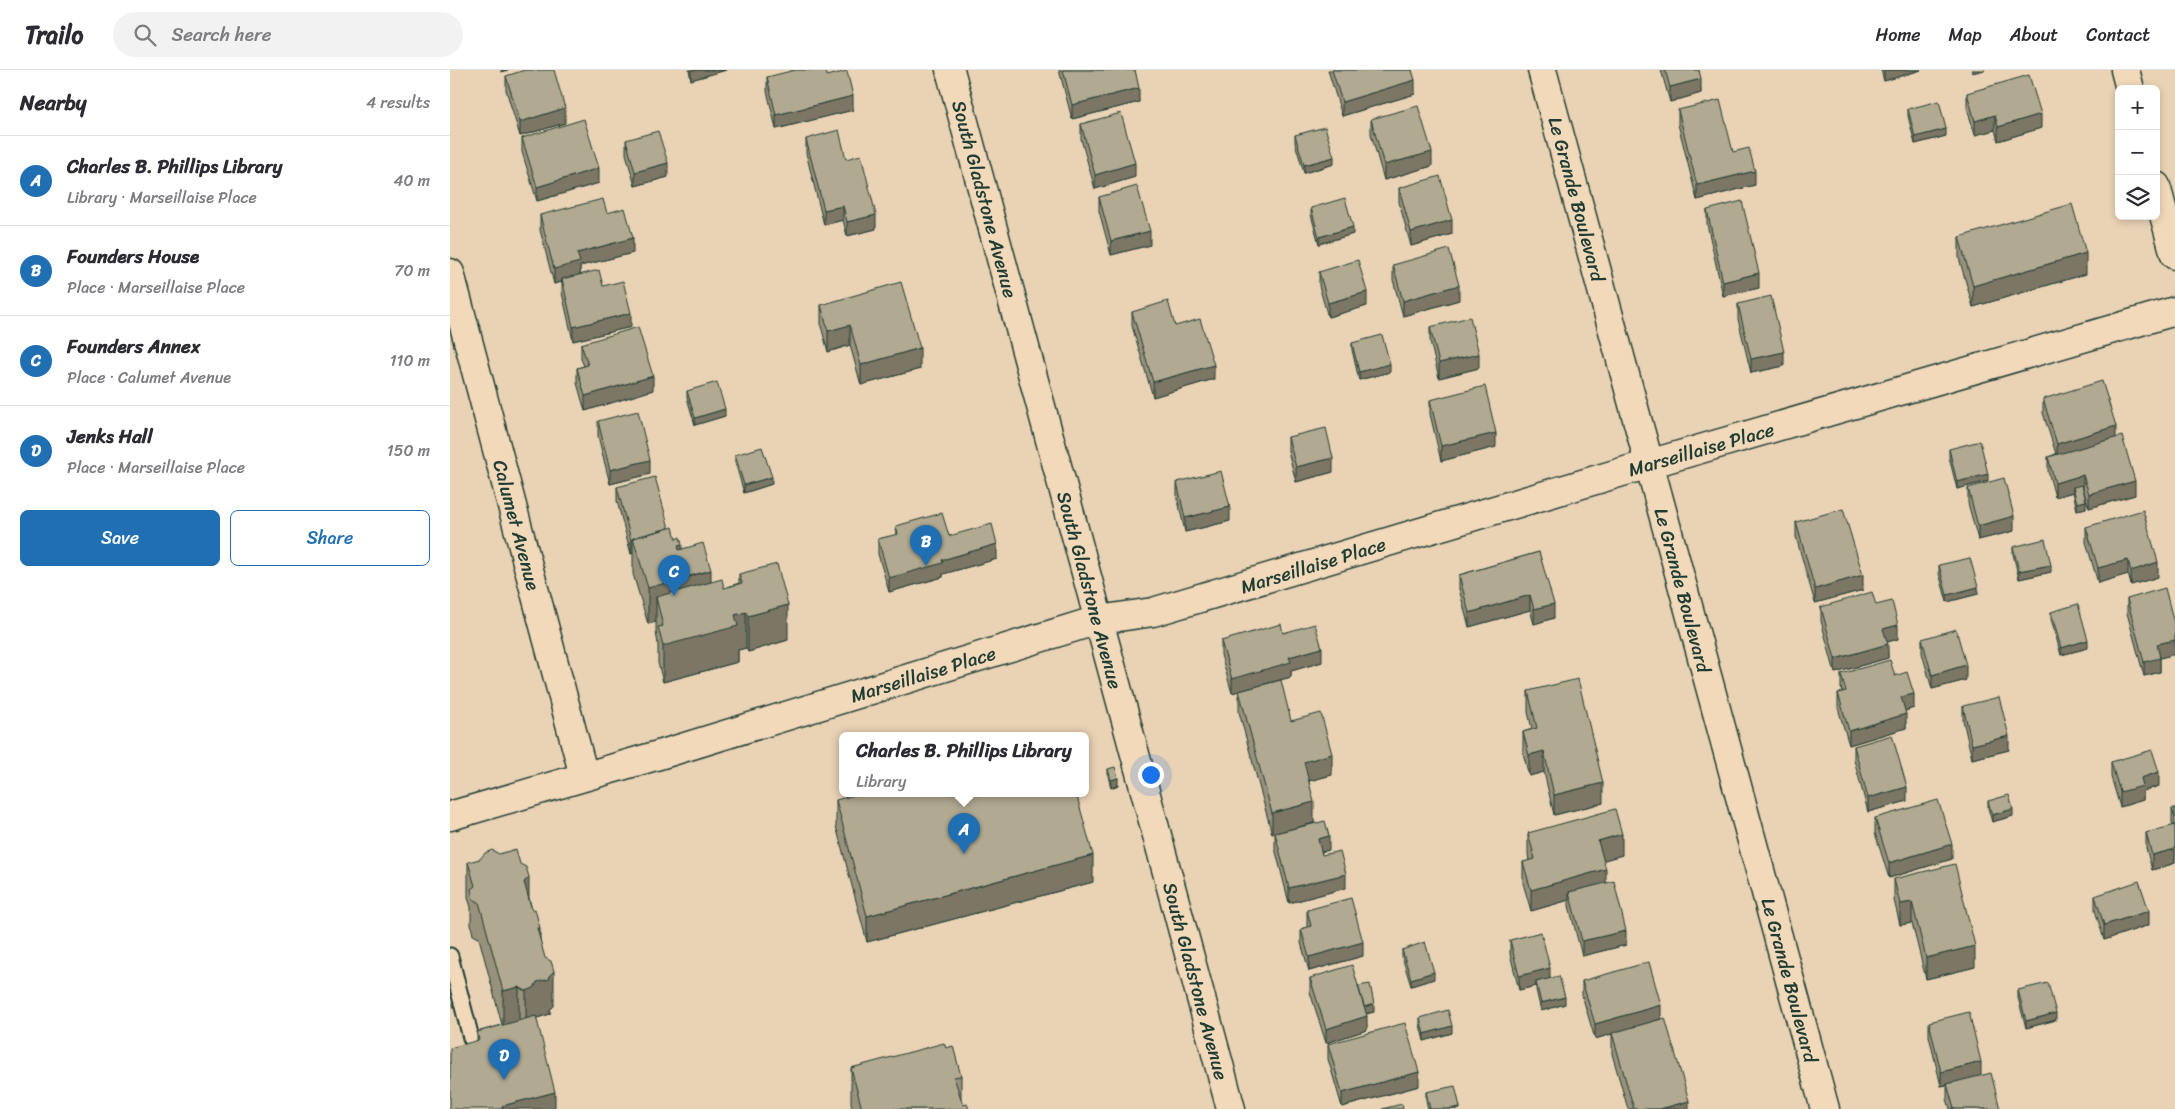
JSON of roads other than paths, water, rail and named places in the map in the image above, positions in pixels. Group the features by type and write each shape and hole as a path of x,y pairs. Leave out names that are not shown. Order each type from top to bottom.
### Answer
{"street":[{"name":"South Gladstone Avenue","path":"950,70 1231,1109"},
{"name":"Le Grande Boulevard","path":"1542,70 1825,1109"},
{"path":"2125,70 2129,85"},
{"path":"2160,201 2175,255"},
{"name":"Calumet Avenue","path":"450,273 584,776"},
{"name":"Marseillaise Place","path":"450,816 1098,620 1153,612 1649,464 2175,311"}],"lane":[{"path":"450,956 471,1038"}],"place":[{"name":"Founders House","path":"926,566"},
{"name":"Founders Annex","path":"674,596"},
{"name":"Charles B. Phillips Library","path":"964,854"},
{"name":"Jenks Hall","path":"504,1080"}]}
